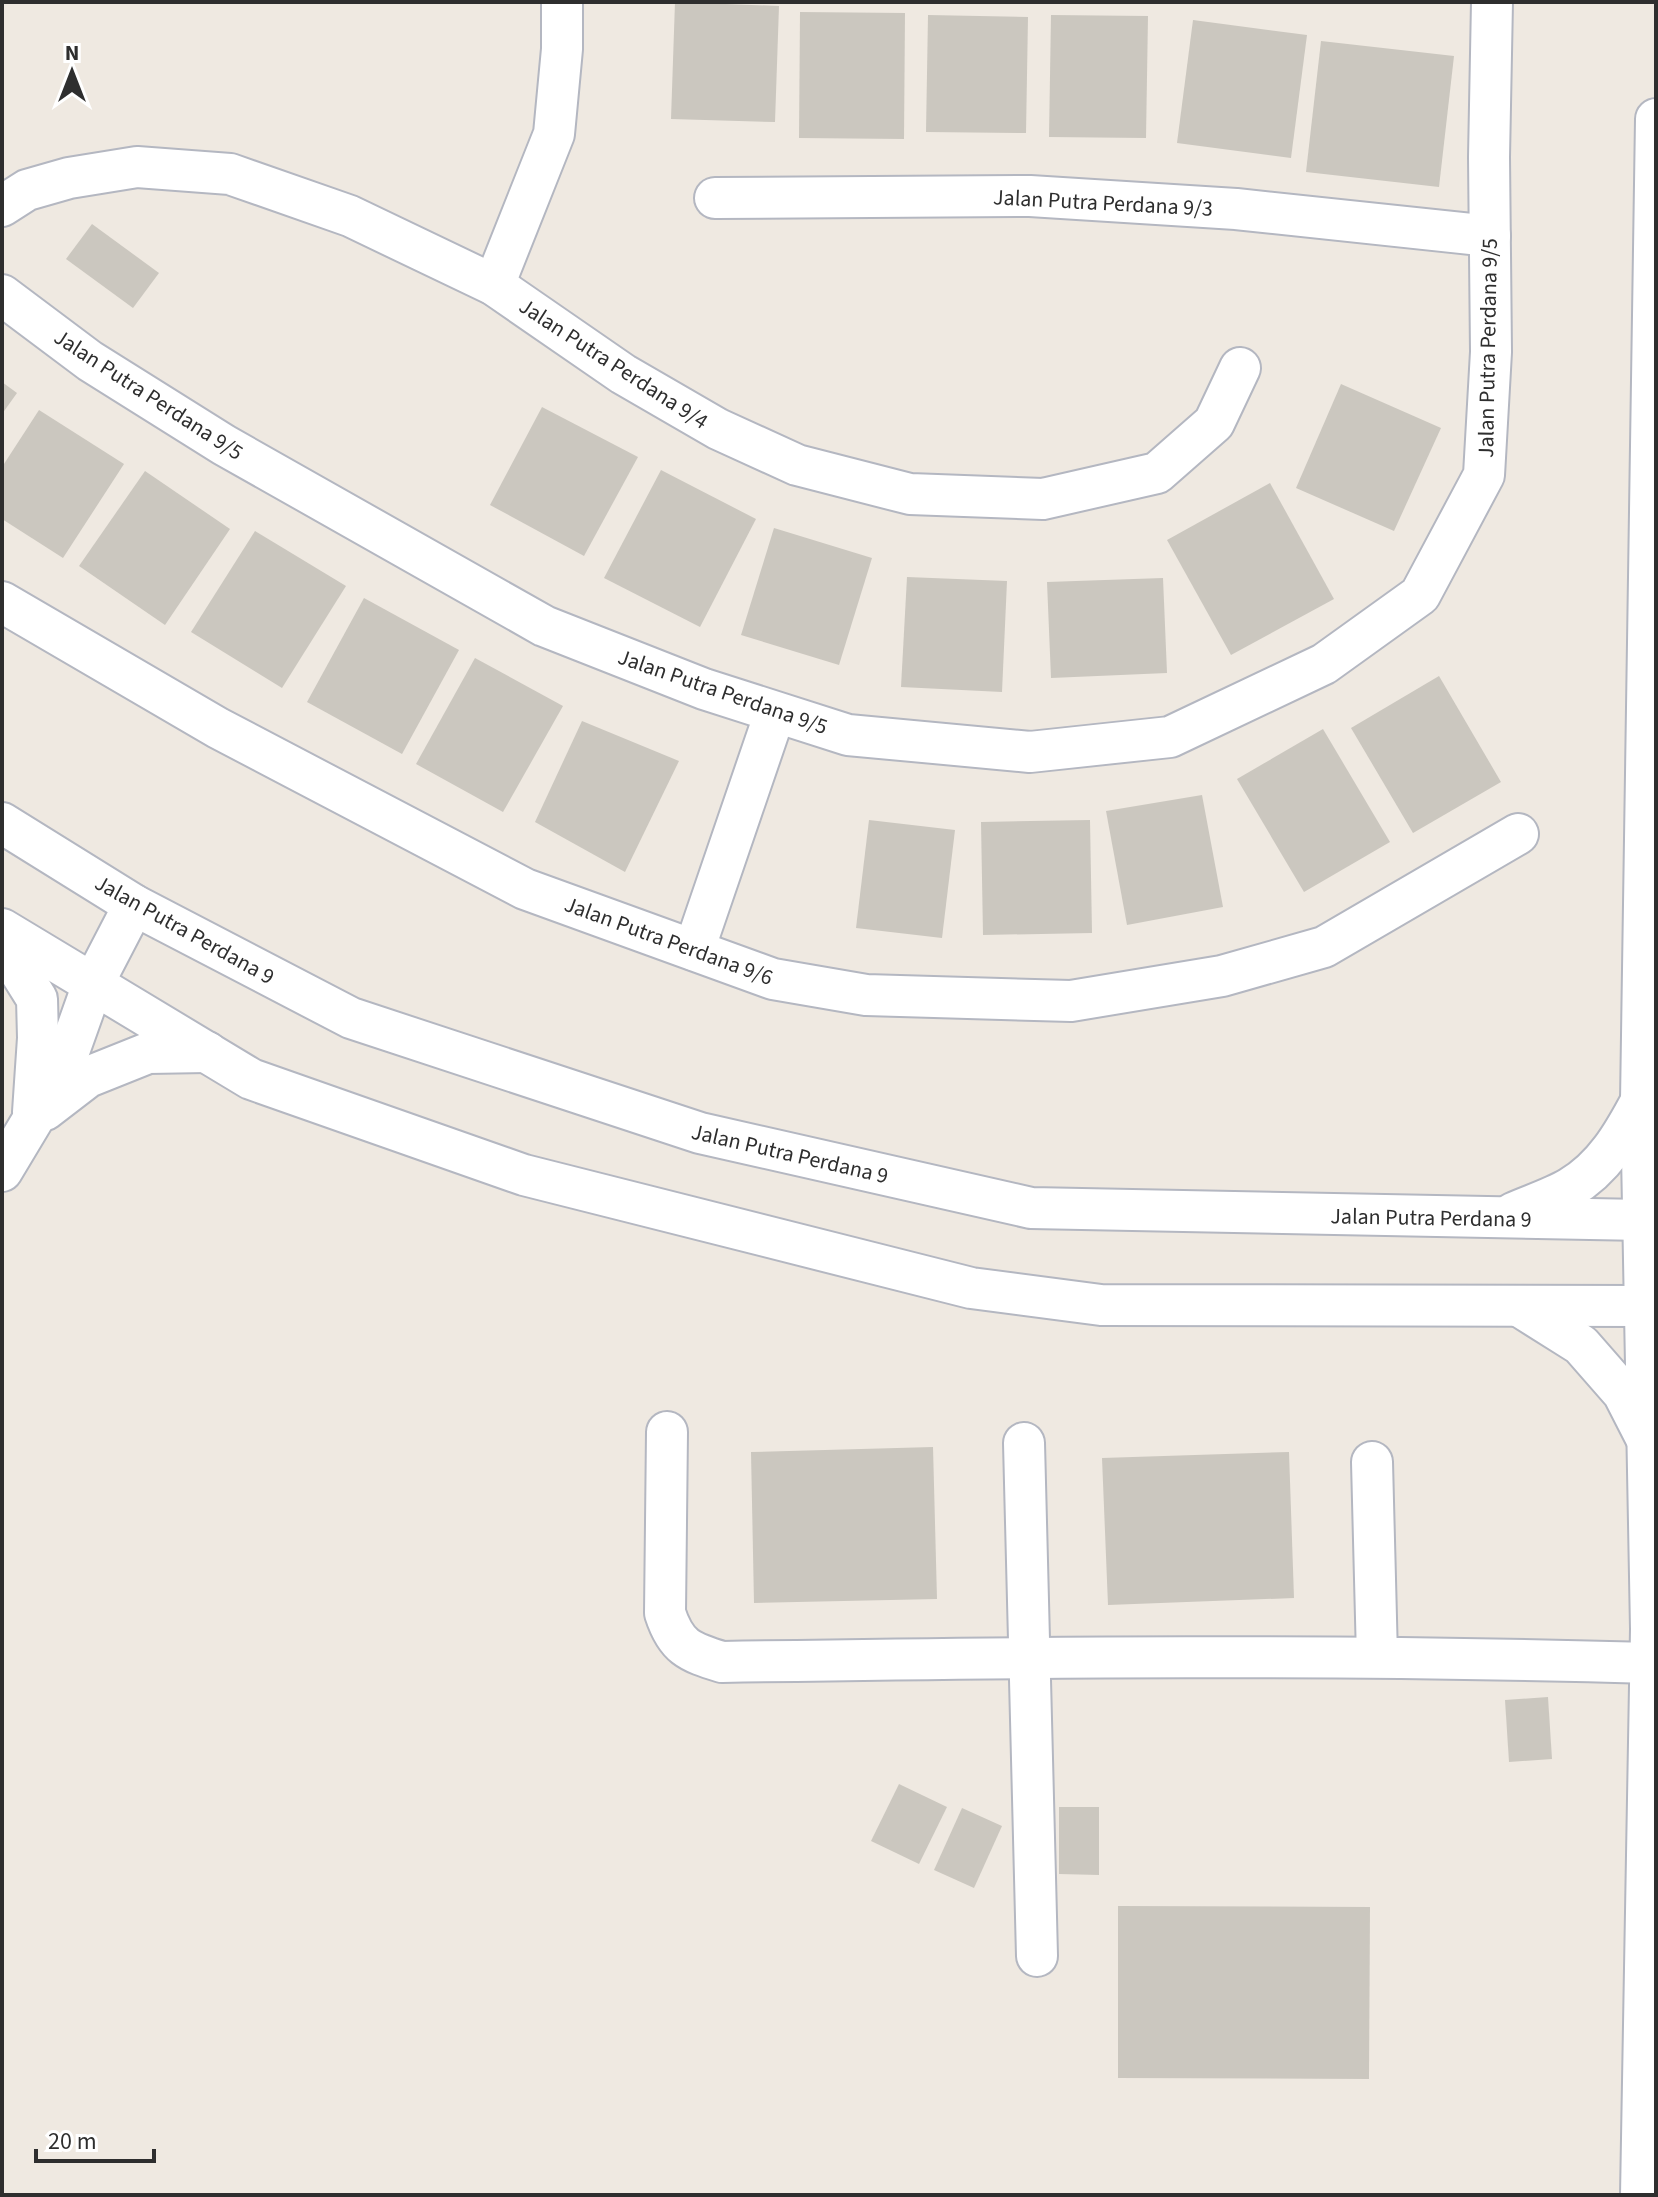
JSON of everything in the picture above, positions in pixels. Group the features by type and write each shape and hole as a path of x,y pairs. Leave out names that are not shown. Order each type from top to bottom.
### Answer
{"street":[{"path":"494,285 554,134 562,49 562,2"},
{"name":"Jalan Putra Perdana 9/5","path":"2,295 90,361 224,445 544,626 704,689 848,735 1030,752 1170,737 1324,664 1420,595 1484,475 1491,352 1492,2"},
{"path":"1641,2195 1651,1663 1641,1101 1656,119"},
{"name":"Jalan Putra Perdana 9/4","path":"2,206 27,190 69,178 137,167 230,174 350,216 494,285 623,374 718,429 797,465 910,494 1043,499 1157,473 1214,423 1240,368"},
{"name":"Jalan Putra Perdana 9/3","path":"715,198 1030,196 1236,209 1490,236"},
{"name":"Jalan Putra Perdana 9/6","path":"2,602 218,728 525,889 773,979 866,995 1071,1001 1222,976 1324,947 1518,834"},
{"path":"694,950 775,713"},
{"name":"Jalan Putra Perdana 9","path":"2,823 134,905 351,1018 700,1133 1031,1208 1643,1220"},
{"path":"2,1171 62,1071 93,984 134,905"},
{"path":"2,929 251,1079 524,1175 971,1288 1101,1305 1645,1306"},
{"path":"2,943 37,999 38,1038 32,1120"},
{"path":"32,1120 88,1077 137,1057 148,1053 207,1052"},
{"path":"1501,1218 1570,1188 1591,1171 1618,1144 1641,1101"},
{"path":"1519,1306 1581,1345 1623,1393 1647,1439"},
{"path":"667,1432 665,1613 672,1636 692,1653 722,1662 1028,1657 1377,1657 1651,1663"},
{"path":"1024,1443 1037,1956"},
{"path":"1372,1462 1377,1657"}],"building":[{"path":"675,2 779,6 775,122 671,119"},
{"path":"800,12 905,13 904,139 799,138"},
{"path":"928,15 1028,17 1026,133 926,132"},
{"path":"1051,15 1148,16 1146,138 1049,137"},
{"path":"1193,20 1307,35 1291,158 1177,143"},
{"path":"1321,41 1454,56 1439,187 1306,172"},
{"path":"92,224 159,273 133,308 66,259"},
{"path":"2,382 17,393 2,414"},
{"path":"1341,384 1441,428 1394,531 1296,488"},
{"path":"542,407 638,457 584,556 490,505"},
{"path":"39,410 124,464 63,558 2,519 2,467"},
{"path":"661,470 756,519 700,627 604,578"},
{"path":"145,471 230,529 165,625 79,566"},
{"path":"1270,483 1334,599 1231,655 1167,540"},
{"path":"774,528 872,558 839,665 741,635"},
{"path":"255,531 346,586 282,688 191,632"},
{"path":"907,577 1007,581 1002,692 901,687"},
{"path":"1163,578 1167,673 1051,678 1047,582"},
{"path":"364,598 459,650 402,754 307,702"},
{"path":"475,658 563,706 503,812 416,764"},
{"path":"1439,676 1501,782 1413,833 1351,728"},
{"path":"582,721 679,761 625,872 535,822"},
{"path":"1323,729 1390,842 1304,892 1237,779"},
{"path":"1202,795 1223,907 1127,925 1106,811"},
{"path":"869,820 955,830 942,938 856,928"},
{"path":"1090,820 1092,933 983,935 981,822"},
{"path":"933,1447 937,1599 754,1603 751,1452"},
{"path":"1289,1452 1294,1598 1108,1605 1102,1458"},
{"path":"1548,1697 1552,1759 1509,1762 1505,1700"},
{"path":"899,1784 947,1807 919,1864 871,1841"},
{"path":"1059,1807 1099,1807 1099,1875 1059,1874"},
{"path":"962,1808 1002,1826 974,1888 934,1870"},
{"path":"1118,1906 1370,1907 1369,2079 1118,2078"}]}
